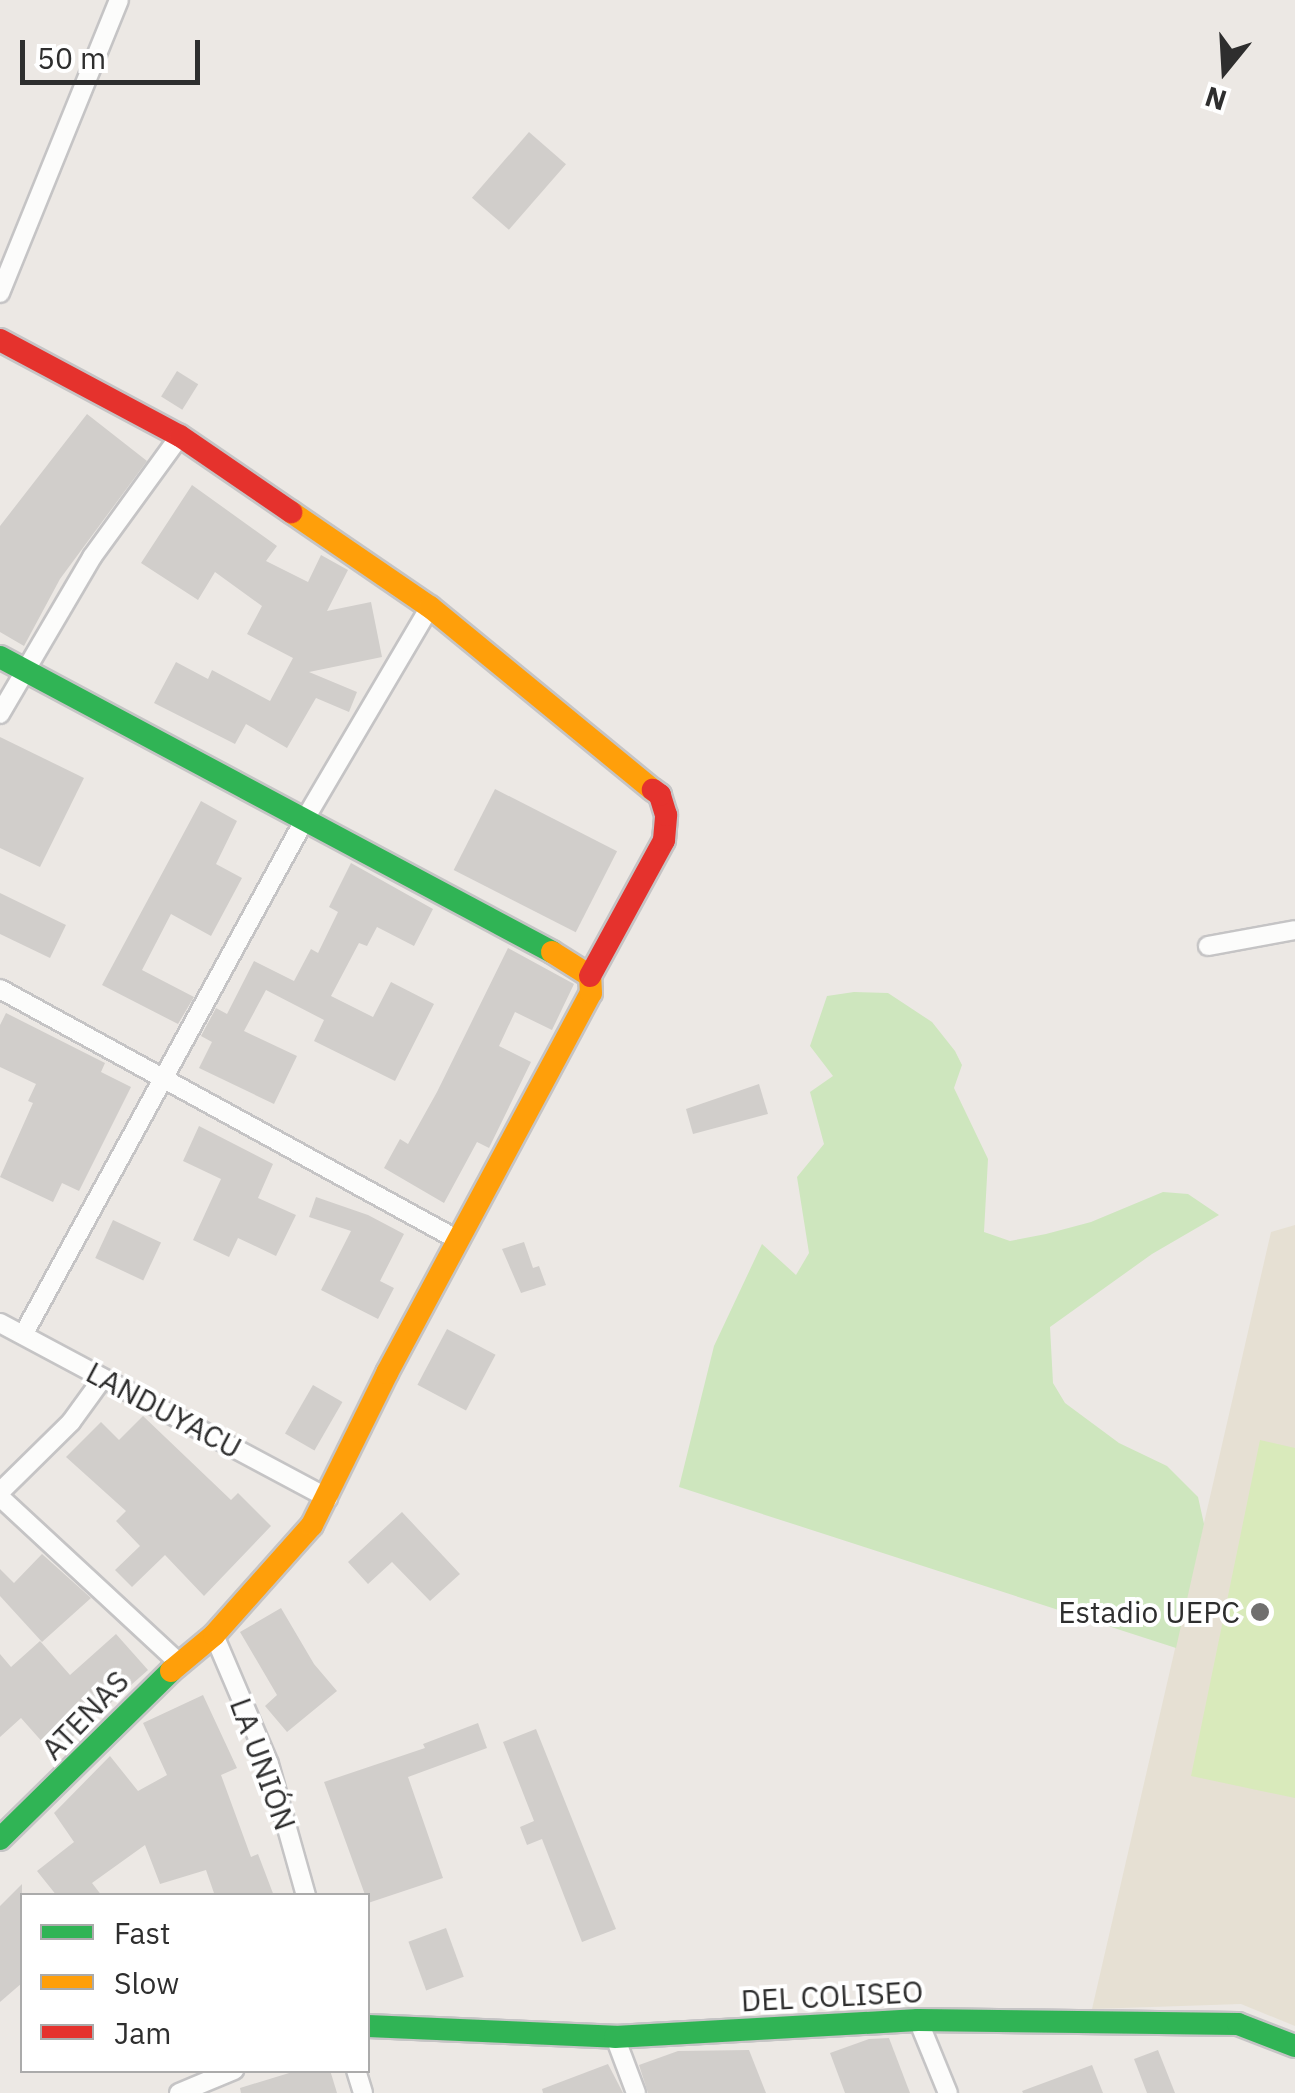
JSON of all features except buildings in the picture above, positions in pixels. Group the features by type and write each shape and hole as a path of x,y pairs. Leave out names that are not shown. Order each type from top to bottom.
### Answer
{"street":[{"path":"0,293 119,0"},
{"name":"ATENAS","path":"0,340 180,436 430,607 660,795 666,816 664,840 590,976 592,994 458,1240 312,1524 214,1636 178,1663 1,1838"},
{"path":"0,714 92,557 180,436"},
{"path":"23,1335 305,819 430,607"},
{"path":"0,657 590,976"},
{"path":"1208,946 1295,930"},
{"path":"0,989 458,1240"},
{"name":"LANDUYACU","path":"0,1322 328,1498"},
{"path":"103,1378 71,1422 0,1494 178,1663"},
{"name":"LA UNIÓN","path":"214,1636 269,1764 305,1893"},
{"path":"918,2020 948,2093"},
{"name":"DEL COLISEO","path":"370,2026 615,2038 918,2020 1238,2024 1295,2046"},
{"path":"615,2038 636,2093"},
{"path":"179,2093 227,2073"}],"shaded area":[{"path":"1295,1225 1295,2026 1241,2004 1092,2009 1271,1232"}],"green space":[{"path":"888,993 932,1022 955,1051 962,1065 954,1088 988,1159 984,1232 1010,1241 1046,1234 1091,1222 1163,1192 1188,1194 1219,1215 1152,1254 1050,1327 1053,1383 1065,1403 1119,1443 1167,1466 1198,1497 1204,1524 1176,1648 679,1487 714,1346 762,1244 796,1275 809,1253 797,1177 824,1144 810,1092 833,1076 810,1046 827,996"},
{"name":"Estadio UEPC","path":"1260,1440 1295,1448 1295,1798 1191,1776"}],"traffic: fast":[{"path":"0,657 552,952"},
{"path":"0,1839 171,1671"},
{"path":"370,2026 615,2037 918,2020 1238,2024 1295,2046"}],"traffic: slow":[{"path":"291,512 430,607 653,790"},
{"path":"171,1671 214,1635 312,1525 387,1373 591,993 590,976 552,952"}],"traffic: jam":[{"path":"0,340 180,436 291,512"},
{"path":"590,976 664,840 666,815 660,795 653,790"}],"place":[{"name":"Estadio UEPC","path":"1260,1612"}]}
